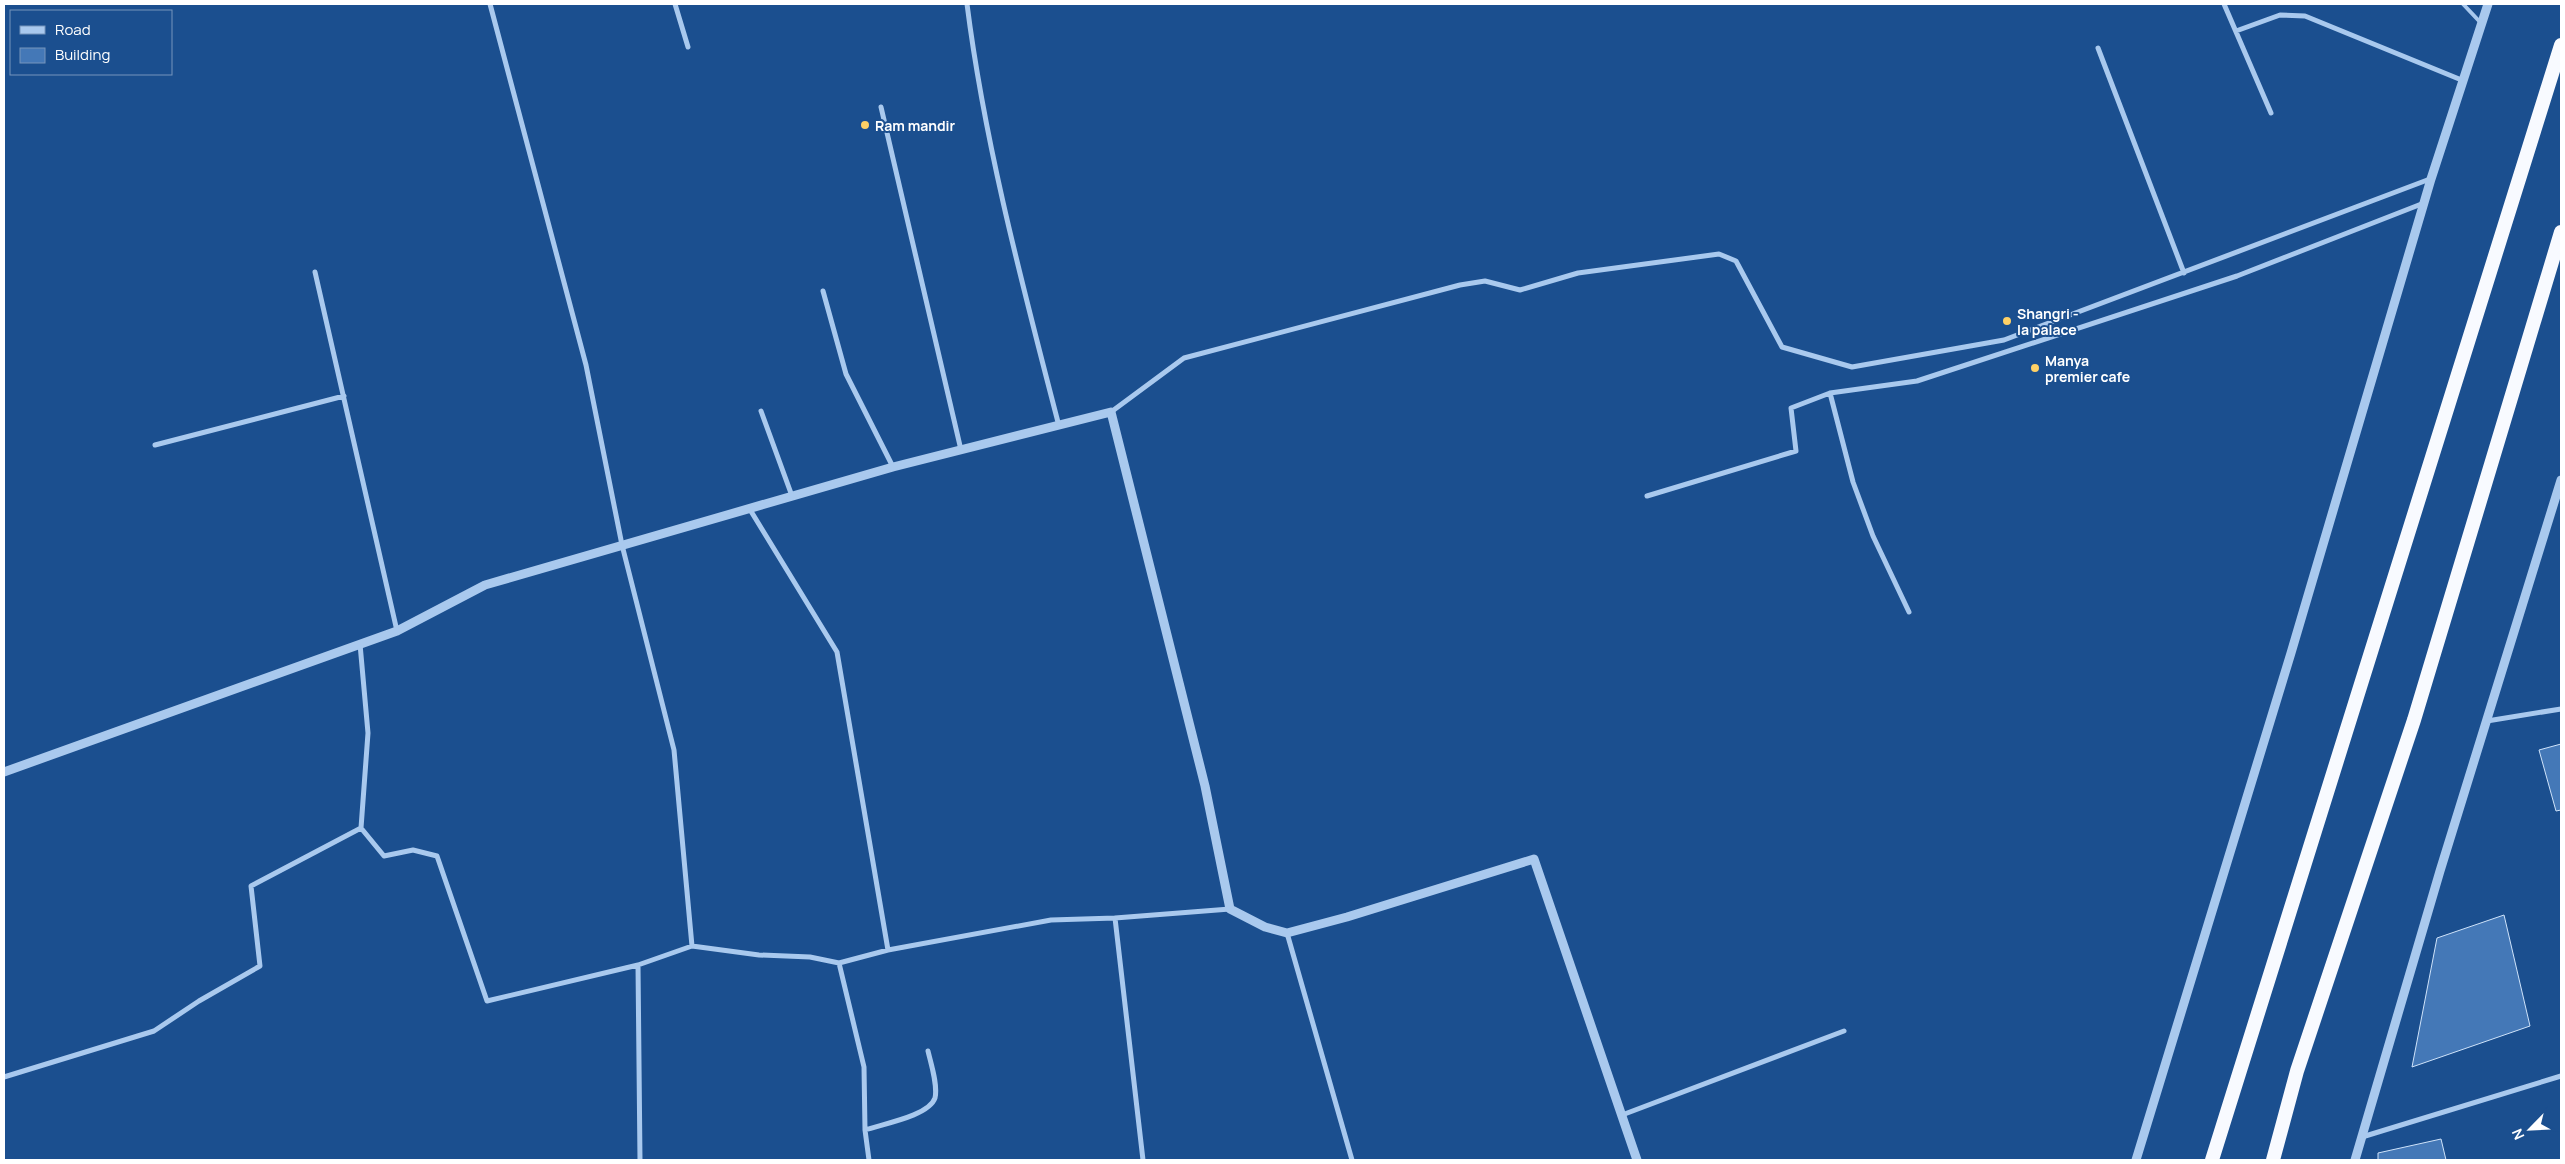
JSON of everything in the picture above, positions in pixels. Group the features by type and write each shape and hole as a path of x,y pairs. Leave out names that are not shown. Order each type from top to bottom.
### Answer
{"highway":[{"path":"2212,1160 2561,45"},
{"path":"2273,1160 2297,1071 2414,720 2561,232"}],"street":[{"path":"490,4 586,365 622,545 674,750 692,946"},
{"path":"675,4 688,47"},
{"path":"967,4 974,56 1016,261 1058,426"},
{"path":"2224,4 2271,113"},
{"path":"2136,1160 2291,653 2431,179 2488,4"},
{"path":"2236,31 2280,15 2304,16 2464,82"},
{"path":"2098,48 2184,272"},
{"path":"881,108 961,450"},
{"path":"4,772 397,631 485,586 893,467 1111,412 1184,358 1460,285 1485,281 1520,290 1578,273 1719,254 1736,261 1782,347 1852,367 2004,340 2431,179"},
{"path":"1647,496 1796,451 1791,408 1830,393 1917,381 2237,276 2424,203"},
{"path":"315,272 397,631"},
{"path":"824,291 846,374 893,467"},
{"path":"1830,393 1854,482 1873,536 1909,612"},
{"path":"155,445 344,396"},
{"path":"761,411 792,496"},
{"path":"1111,412 1205,786 1230,909"},
{"path":"2355,1160 2561,480"},
{"path":"749,508 837,652 888,950"},
{"path":"360,644 368,733 361,828 384,856 413,850 437,856 487,1002 638,965 692,946 759,955 810,957 839,963 888,950 1051,920 1115,918 1230,909 1265,927 1287,933 1347,917 1534,859 1637,1160"},
{"path":"2487,721 2561,709"},
{"path":"4,1076 154,1031 200,1001 260,966 251,886 361,828"},
{"path":"1115,918 1143,1160"},
{"path":"1287,933 1352,1160"},
{"path":"839,963 864,1067 865,1130 869,1160"},
{"path":"638,965 640,1160"},
{"path":"1622,1115 1844,1031"},
{"path":"865,1130 922,1112 932,1104 936,1096 928,1051"},
{"path":"2362,1137 2561,1076"}],"lane":[{"path":"2463,4 2482,24"}],"building":[{"path":"2561,744 2561,810 2556,811 2539,750"},
{"path":"2504,915 2530,1026 2412,1067 2437,938"},
{"path":"2441,1139 2446,1160 2378,1160 2378,1153"}],"place":[{"name":"Ram mandir","path":"865,125"},
{"name":"Shangri - la palace","path":"2007,321"},
{"name":"Manya premier cafe","path":"2035,368"}]}
